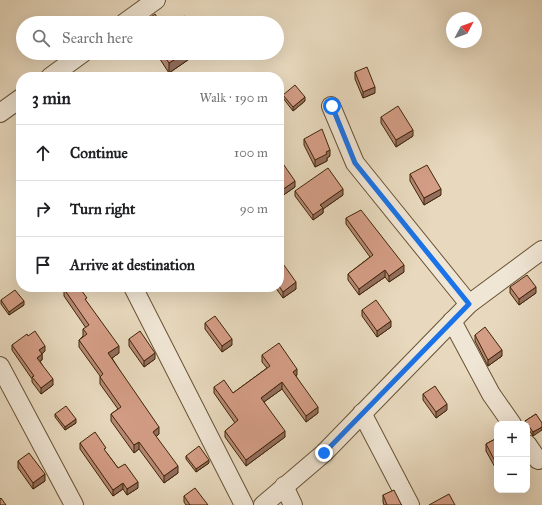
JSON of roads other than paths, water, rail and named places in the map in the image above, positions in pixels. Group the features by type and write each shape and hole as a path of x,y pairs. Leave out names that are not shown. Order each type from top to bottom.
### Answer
{"street":[{"path":"134,16 156,0"},
{"path":"57,72 73,60"},
{"path":"0,113 16,105"},
{"path":"332,106 355,163 469,304"},
{"path":"263,505 324,453 469,304 542,250"},
{"path":"136,292 244,505"},
{"path":"452,321 491,394 510,421"},
{"path":"0,366 74,505"},
{"path":"362,413 410,505"},
{"path":"530,448 538,460"},
{"path":"284,486 293,505"}]}
